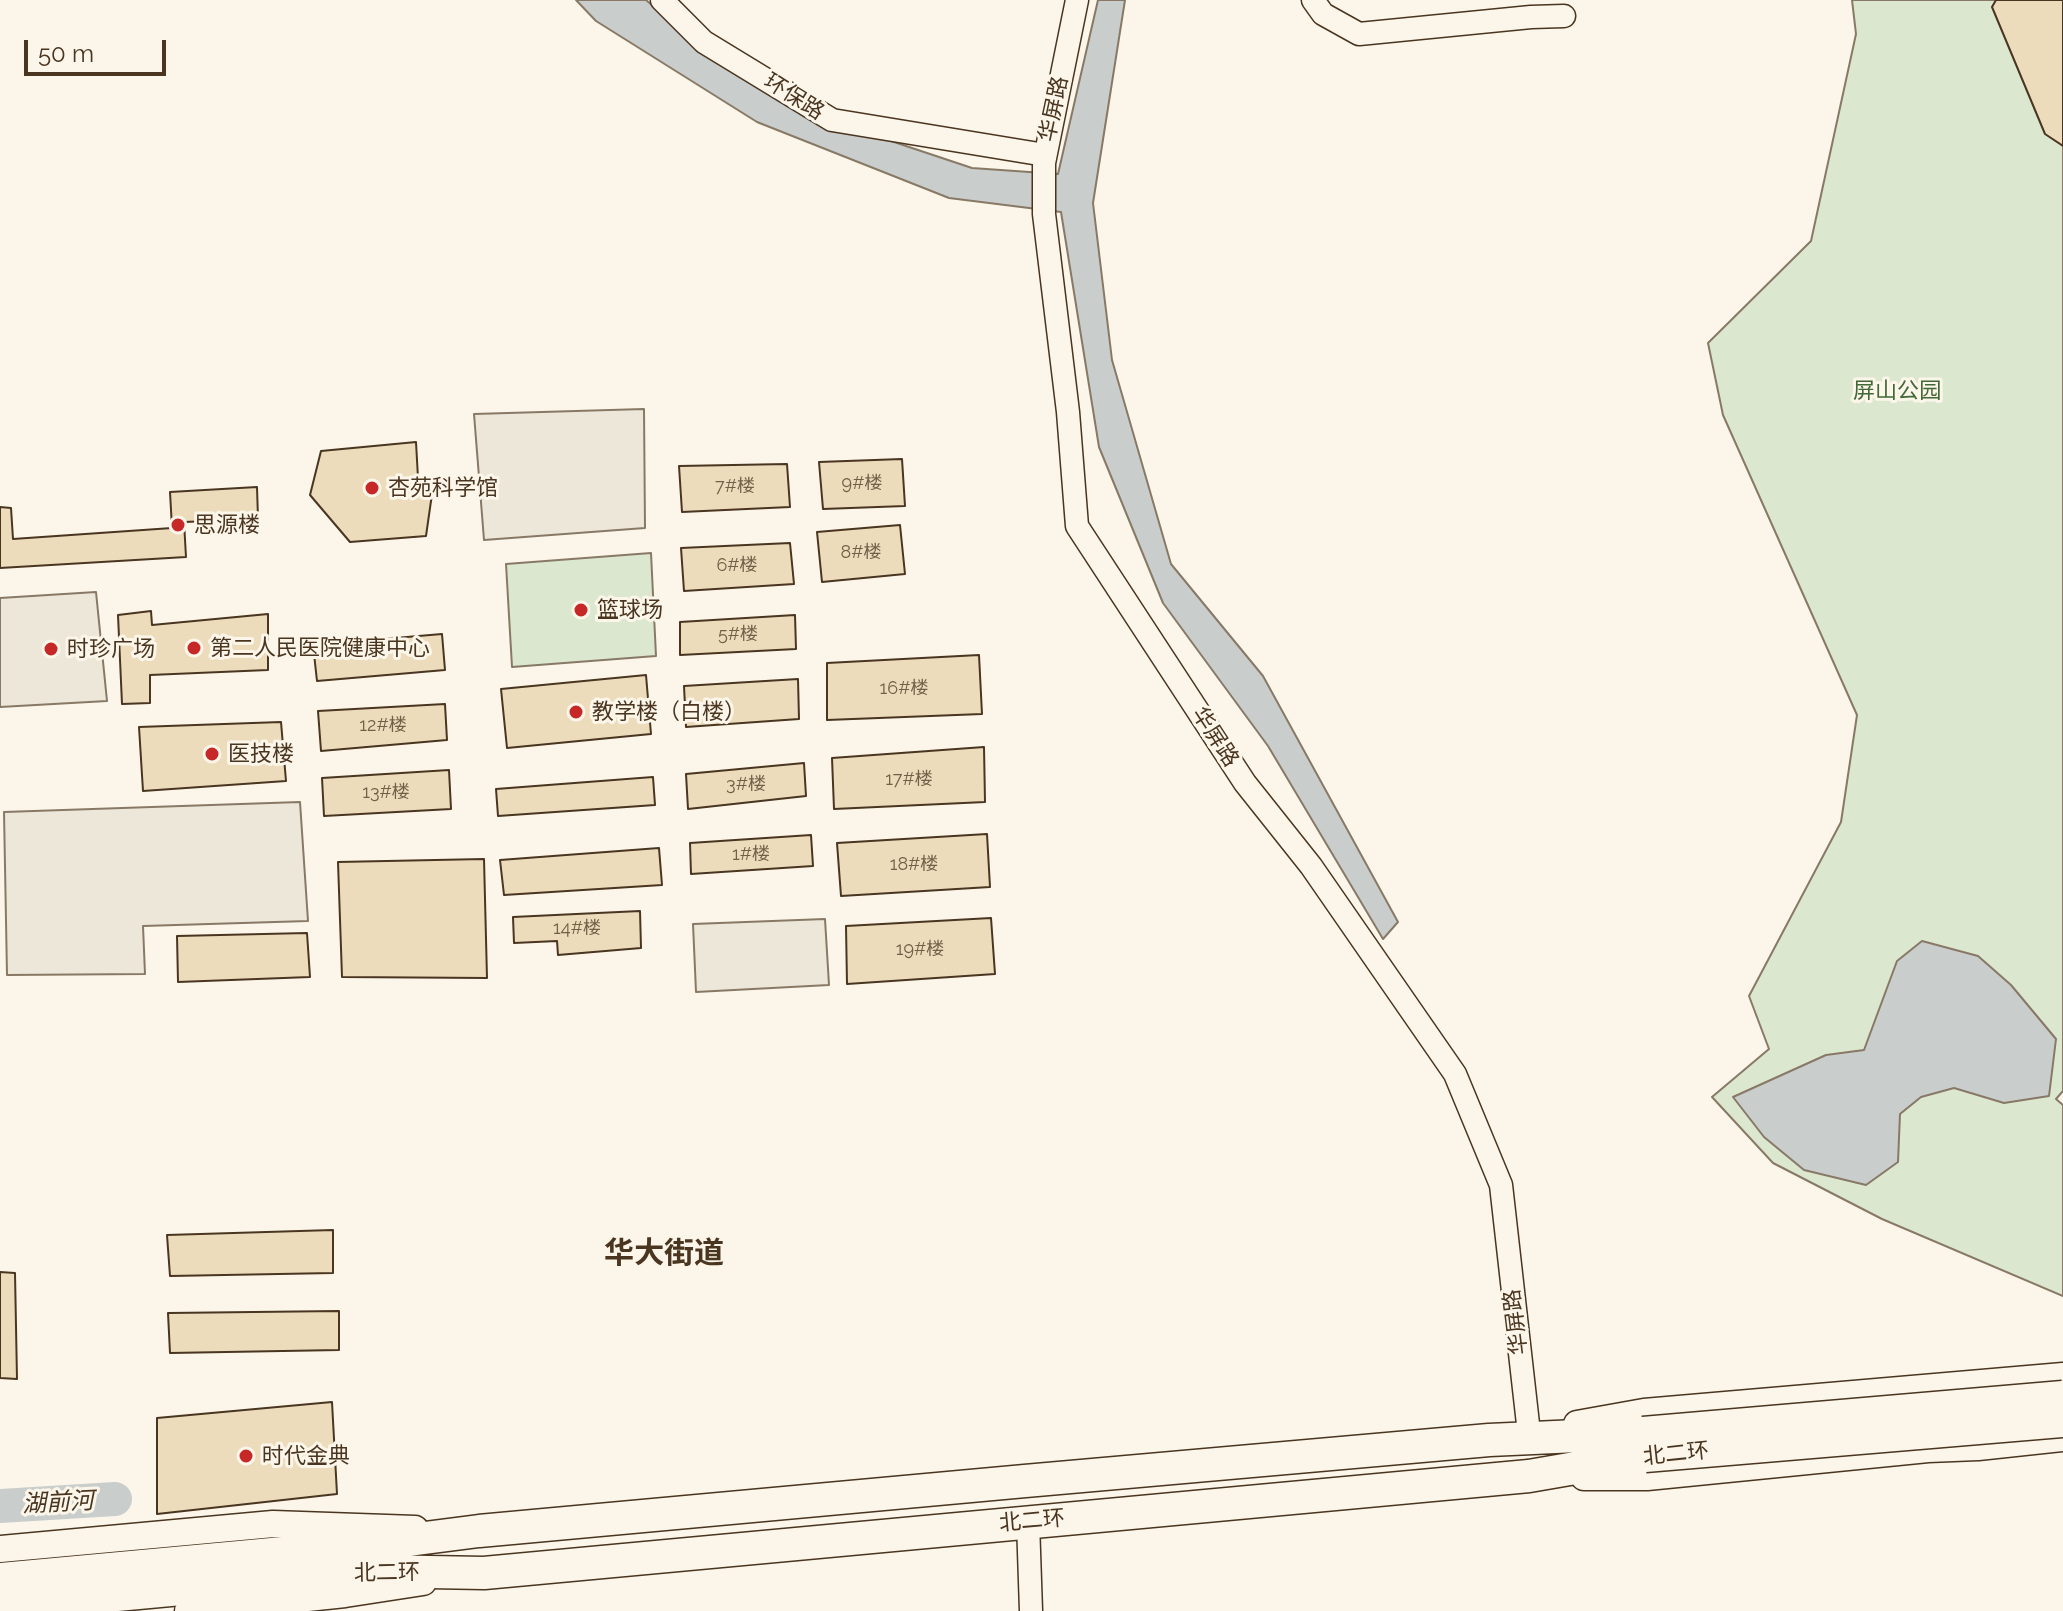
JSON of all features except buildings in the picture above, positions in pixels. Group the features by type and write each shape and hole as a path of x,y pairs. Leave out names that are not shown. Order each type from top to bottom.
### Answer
{"highway":[{"name":"北二环","path":"0,1579 372,1558 484,1573 1529,1476 1644,1445 2063,1397"},
{"name":"北二环","path":"0,1606 372,1558 479,1531 1489,1440 1644,1445 2057,1437"}],"main road":[{"path":"1489,1440 1644,1412 2063,1376"},
{"path":"1529,1476 1647,1477 2057,1437 2033,1378"},
{"path":"0,1549 273,1524 479,1531"},
{"path":"188,1611 345,1594 484,1573"}],"street":[{"name":"环保路","path":"662,0 704,42 832,120 1044,159"},
{"name":"华屏路","path":"1077,0 1044,159 1044,214 1068,412 1077,526 1245,783 1311,866 1455,1074 1501,1185 1529,1433"},
{"path":"1313,0 1323,14 1359,34 1564,16"},
{"path":"1028,1522 1031,1611"}],"green space":[{"name":"屏山公园","path":"1852,0 2063,0 2063,1091 2056,1099 2063,1105 2063,1296 1882,1219 1773,1163 1712,1097 1769,1049 1749,996 1841,822 1857,715 1723,415 1708,343 1811,241 1856,34"},
{"name":"篮球场","path":"651,553 656,656 512,667 506,564"}],"shaded area":[{"path":"576,0 646,0 716,60 804,112 972,168 1058,174 1098,0 1125,0 1093,203 1112,360 1171,564 1263,676 1398,922 1383,939 1268,746 1163,603 1099,447 1061,212 949,198 757,122 596,21"},
{"path":"644,409 645,528 484,540 474,414"},
{"name":"时珍广场","path":"96,592 107,701 0,707 0,598"},
{"path":"300,802 308,921 143,926 145,974 7,975 4,812"},
{"path":"825,919 829,985 696,992 693,924"},
{"path":"1922,941 1978,956 2011,985 2056,1039 2049,1096 2004,1103 1954,1088 1921,1097 1900,1114 1898,1162 1866,1185 1804,1170 1764,1137 1733,1097 1826,1055 1864,1050 1897,961"}],"waterway":[{"name":"湖前河","path":"0,1506 115,1499"}],"place":[{"name":"杏苑科学馆","path":"372,488"},
{"name":"思源楼","path":"178,525"},
{"name":"篮球场","path":"581,610"},
{"name":"第二人民医院健康中心","path":"194,648"},
{"name":"时珍广场","path":"51,649"},
{"name":"教学楼（白楼）","path":"576,712"},
{"name":"医技楼","path":"212,754"},
{"name":"时代金典","path":"246,1456"}],"district":[{"name":"华大街道","path":"664,1254"}]}
